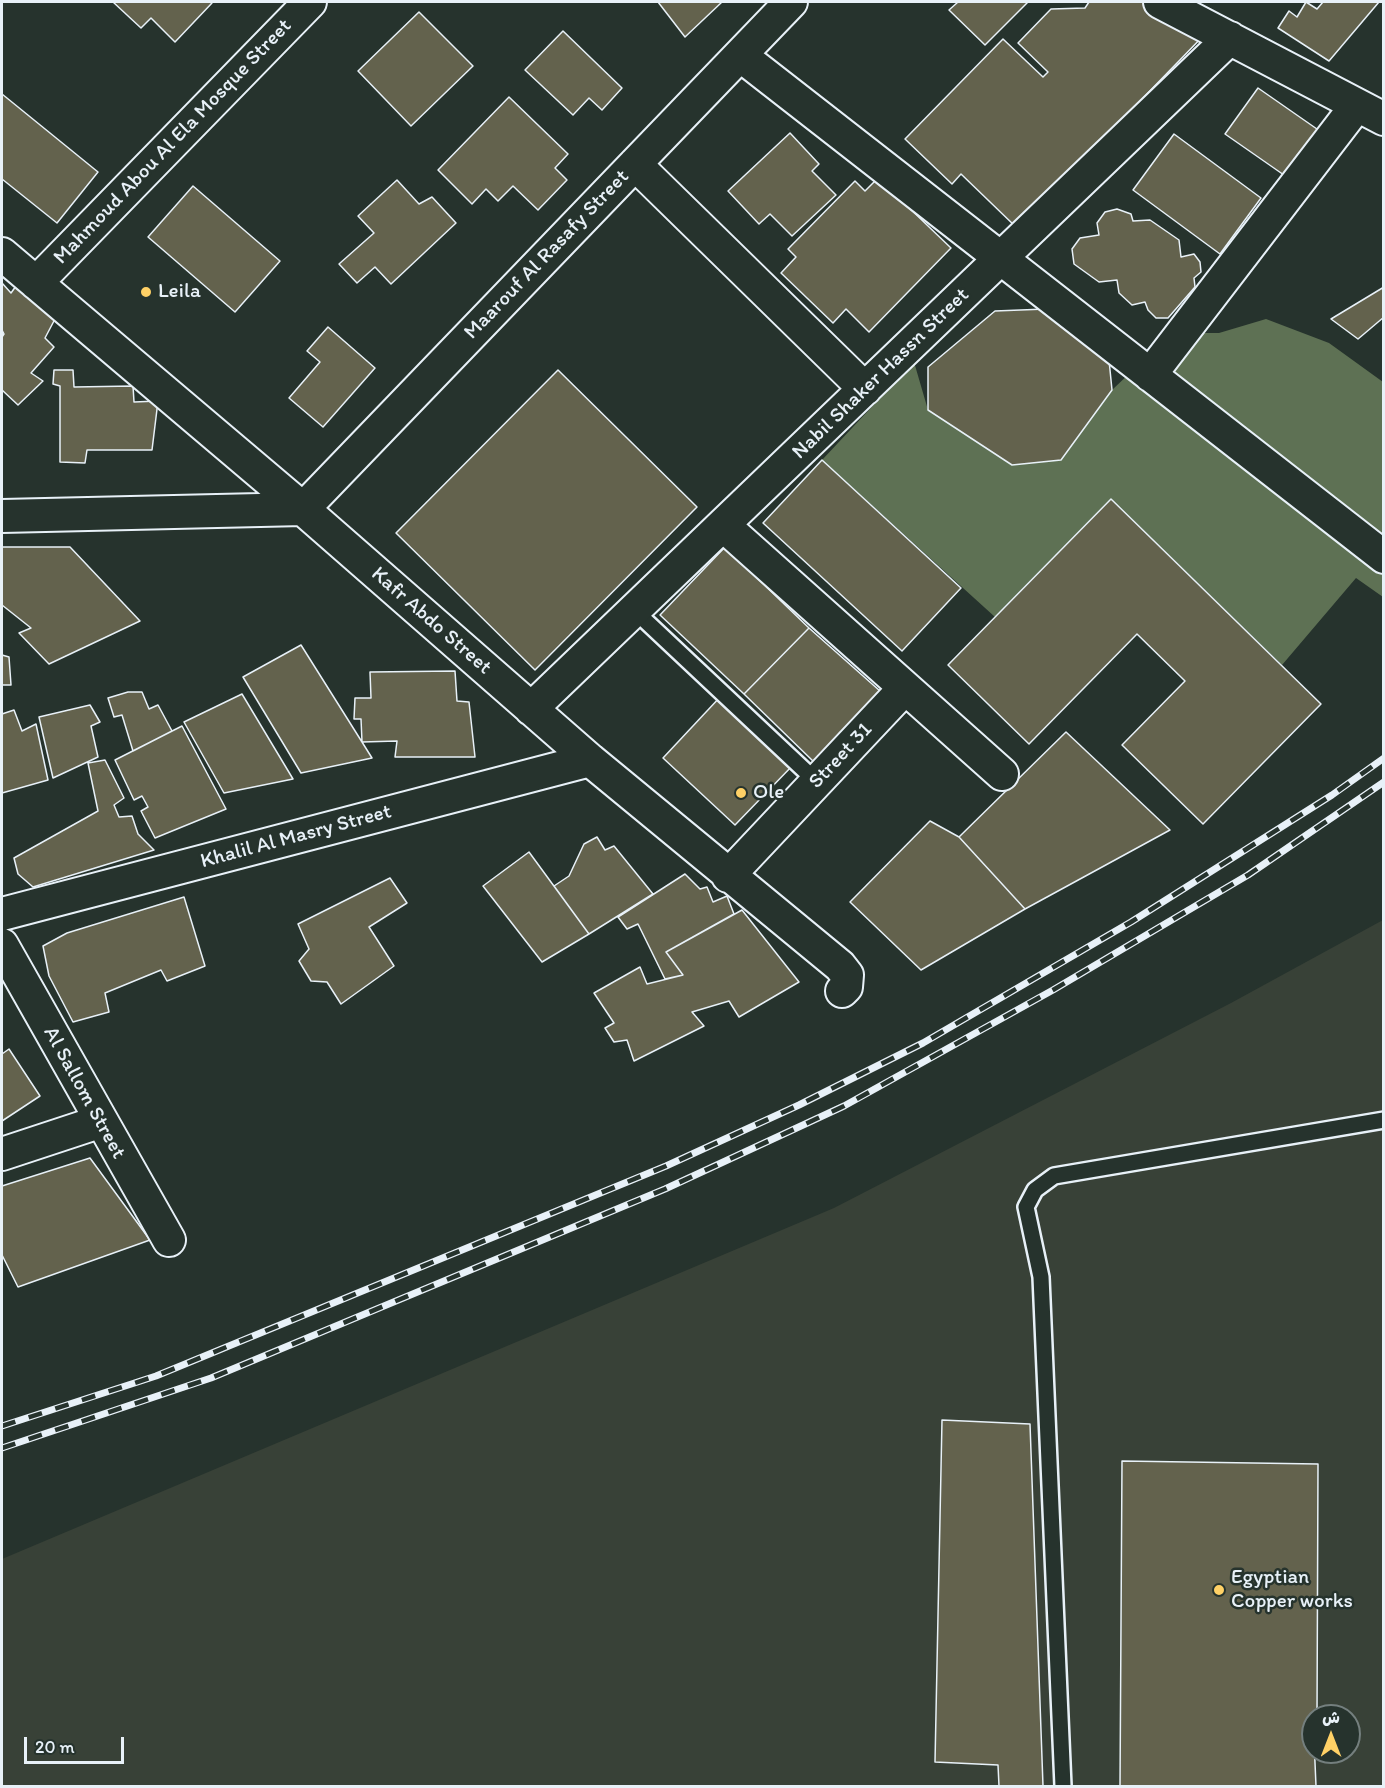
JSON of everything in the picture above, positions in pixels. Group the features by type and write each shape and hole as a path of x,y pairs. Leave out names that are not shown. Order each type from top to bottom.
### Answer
{"street":[{"name":"Mahmoud Abou Al Ela Mosque Street","path":"36,284 310,2"},
{"name":"Maarouf Al Rasafy Street","path":"303,509 791,2"},
{"path":"1150,375 1370,112 1160,2"},
{"name":"Nabil Shaker Hassn Street","path":"531,709 1230,38"},
{"path":"740,55 1383,557"},
{"path":"635,164 865,389"},
{"name":"Kafr Abdo Street","path":"2,254 303,509 590,760 840,966 847,975 846,987 842,991"},
{"path":"2,516 303,509"},
{"path":"723,525 1002,774"},
{"name":"Street 31","path":"728,876 905,688"},
{"name":"Khalil Al Masry Street","path":"2,914 590,760"},
{"name":"Al Sallom Street","path":"2,945 99,1122 169,1240"},
{"path":"2,1154 99,1122"}],"lane":[{"path":"634,610 817,782"},
{"path":"1063,1786 1041,1277 1026,1207 1035,1191 1054,1176 1383,1120"}],"shaded area":[{"name":"Egyptian Copper works","path":"1383,920 1383,1786 2,1786 2,1559 834,1208 1231,1003"}],"green space":[{"path":"1266,319 1329,343 1383,382 1383,597 1356,578 1282,665 1111,499 995,617 822,460 914,362 928,410 1112,390 1172,333 1219,333"}],"building":[{"path":"113,2 212,3 175,42 151,18 141,28"},
{"path":"658,2 722,2 685,37"},
{"path":"958,2 1028,2 985,45 949,10"},
{"path":"1089,2 1152,2 1208,31 1017,228 961,174 952,184 905,139 1003,39 1043,77 1048,72 1018,43 1051,9 1085,8"},
{"path":"1306,2 1317,9 1323,2 1379,2 1329,61 1278,28 1289,11 1297,17"},
{"path":"419,12 473,66 411,126 358,71"},
{"path":"563,31 622,88 602,110 589,98 573,115 525,70"},
{"path":"1258,88 1327,136 1294,182 1225,134"},
{"path":"2,94 98,172 57,223 2,179"},
{"path":"509,97 568,154 555,168 567,180 538,210 513,186 498,201 486,189 472,204 438,170"},
{"path":"790,133 819,164 812,171 836,195 792,236 770,214 759,224 728,191"},
{"path":"1174,134 1261,198 1220,254 1133,190"},
{"path":"878,178 951,248 869,332 846,309 833,323 781,273 796,257 788,249 855,181 865,191"},
{"path":"397,180 419,204 432,197 456,223 391,284 375,267 357,283 339,264 374,233 358,216"},
{"path":"193,186 280,261 235,312 148,237"},
{"path":"1117,209 1131,214 1133,221 1150,220 1179,240 1181,257 1194,254 1200,262 1201,272 1194,278 1195,287 1168,318 1156,318 1148,310 1145,302 1132,305 1119,293 1117,280 1099,282 1074,264 1072,249 1080,238 1099,235 1097,223 1105,212"},
{"path":"2,283 11,293 16,286 55,319 45,338 54,347 31,373 43,381 18,405 2,390 2,337 4,334 2,330"},
{"path":"1384,287 1384,317 1358,339 1331,319"},
{"path":"1046,309 1109,360 1112,390 1061,460 1012,465 928,410 928,367 995,311"},
{"path":"328,327 375,368 323,427 289,398 320,362 307,351"},
{"path":"54,370 73,370 74,387 133,386 134,402 158,401 152,450 87,450 85,463 60,462 60,386 53,384"},
{"path":"558,370 697,507 535,670 396,533"},
{"path":"822,460 961,588 902,651 763,523"},
{"path":"1111,499 1321,704 1203,824 1122,745 1185,681 1137,634 1029,744 948,665"},
{"path":"2,547 70,547 140,621 49,664 19,633 31,628 2,605"},
{"path":"725,547 809,628 744,694 660,615"},
{"path":"809,628 880,691 815,763 744,694"},
{"path":"301,645 372,758 301,773 243,677"},
{"path":"2,655 9,657 11,685 2,685"},
{"path":"455,671 457,701 469,702 475,757 395,757 397,741 362,742 361,719 354,719 355,698 371,698 370,672"},
{"path":"128,692 142,692 149,709 158,705 172,731 133,751 122,715 114,717 108,698"},
{"path":"242,694 293,779 224,793 184,722"},
{"path":"721,696 794,764 735,825 663,758"},
{"path":"90,705 100,722 91,726 98,757 53,778 39,717"},
{"path":"14,710 22,731 36,724 48,780 2,793 2,714"},
{"path":"182,726 226,809 155,838 141,811 148,807 142,796 134,800 115,760"},
{"path":"1066,732 1170,830 1025,909 959,837"},
{"path":"105,760 124,798 114,805 119,817 132,816 138,834 154,850 33,887 18,874 14,858 98,811 88,763"},
{"path":"930,821 959,837 1025,909 921,970 850,902"},
{"path":"597,837 605,850 614,846 653,894 589,934 554,886 569,876 584,844"},
{"path":"529,852 589,934 542,962 483,886"},
{"path":"685,874 700,889 707,887 713,902 727,896 734,914 666,952 683,975 665,979 638,924 627,929 618,917"},
{"path":"390,878 407,903 369,927 394,966 341,1004 327,982 311,981 299,961 309,949 298,924"},
{"path":"184,897 205,966 167,981 161,970 105,993 109,1012 73,1022 49,976 43,946 67,933"},
{"path":"742,910 799,982 739,1017 729,1001 692,1012 704,1026 634,1061 627,1040 614,1042 605,1028 614,1023 594,993 640,967 647,984 683,975 666,952"},
{"path":"9,1049 40,1096 2,1121 2,1054"},
{"path":"90,1158 150,1240 18,1287 2,1255 2,1186"},
{"path":"942,1420 1030,1424 1043,1786 999,1786 998,1765 935,1762"},
{"name":"Egyptian Copper works","path":"1122,1461 1318,1464 1317,1704 1301,1704 1301,1764 1315,1764 1316,1786 1120,1786"}],"railway":[{"path":"2,1426 156,1376 666,1166 799,1105 923,1043 1131,922 1332,795 1384,758"},
{"path":"2,1448 211,1378 665,1189 844,1106 1053,990 1248,875 1384,782"}],"place":[{"name":"Leila","path":"146,292"},
{"name":"Ole","path":"741,793"},
{"name":"Egyptian Copper works","path":"1219,1590"}]}
